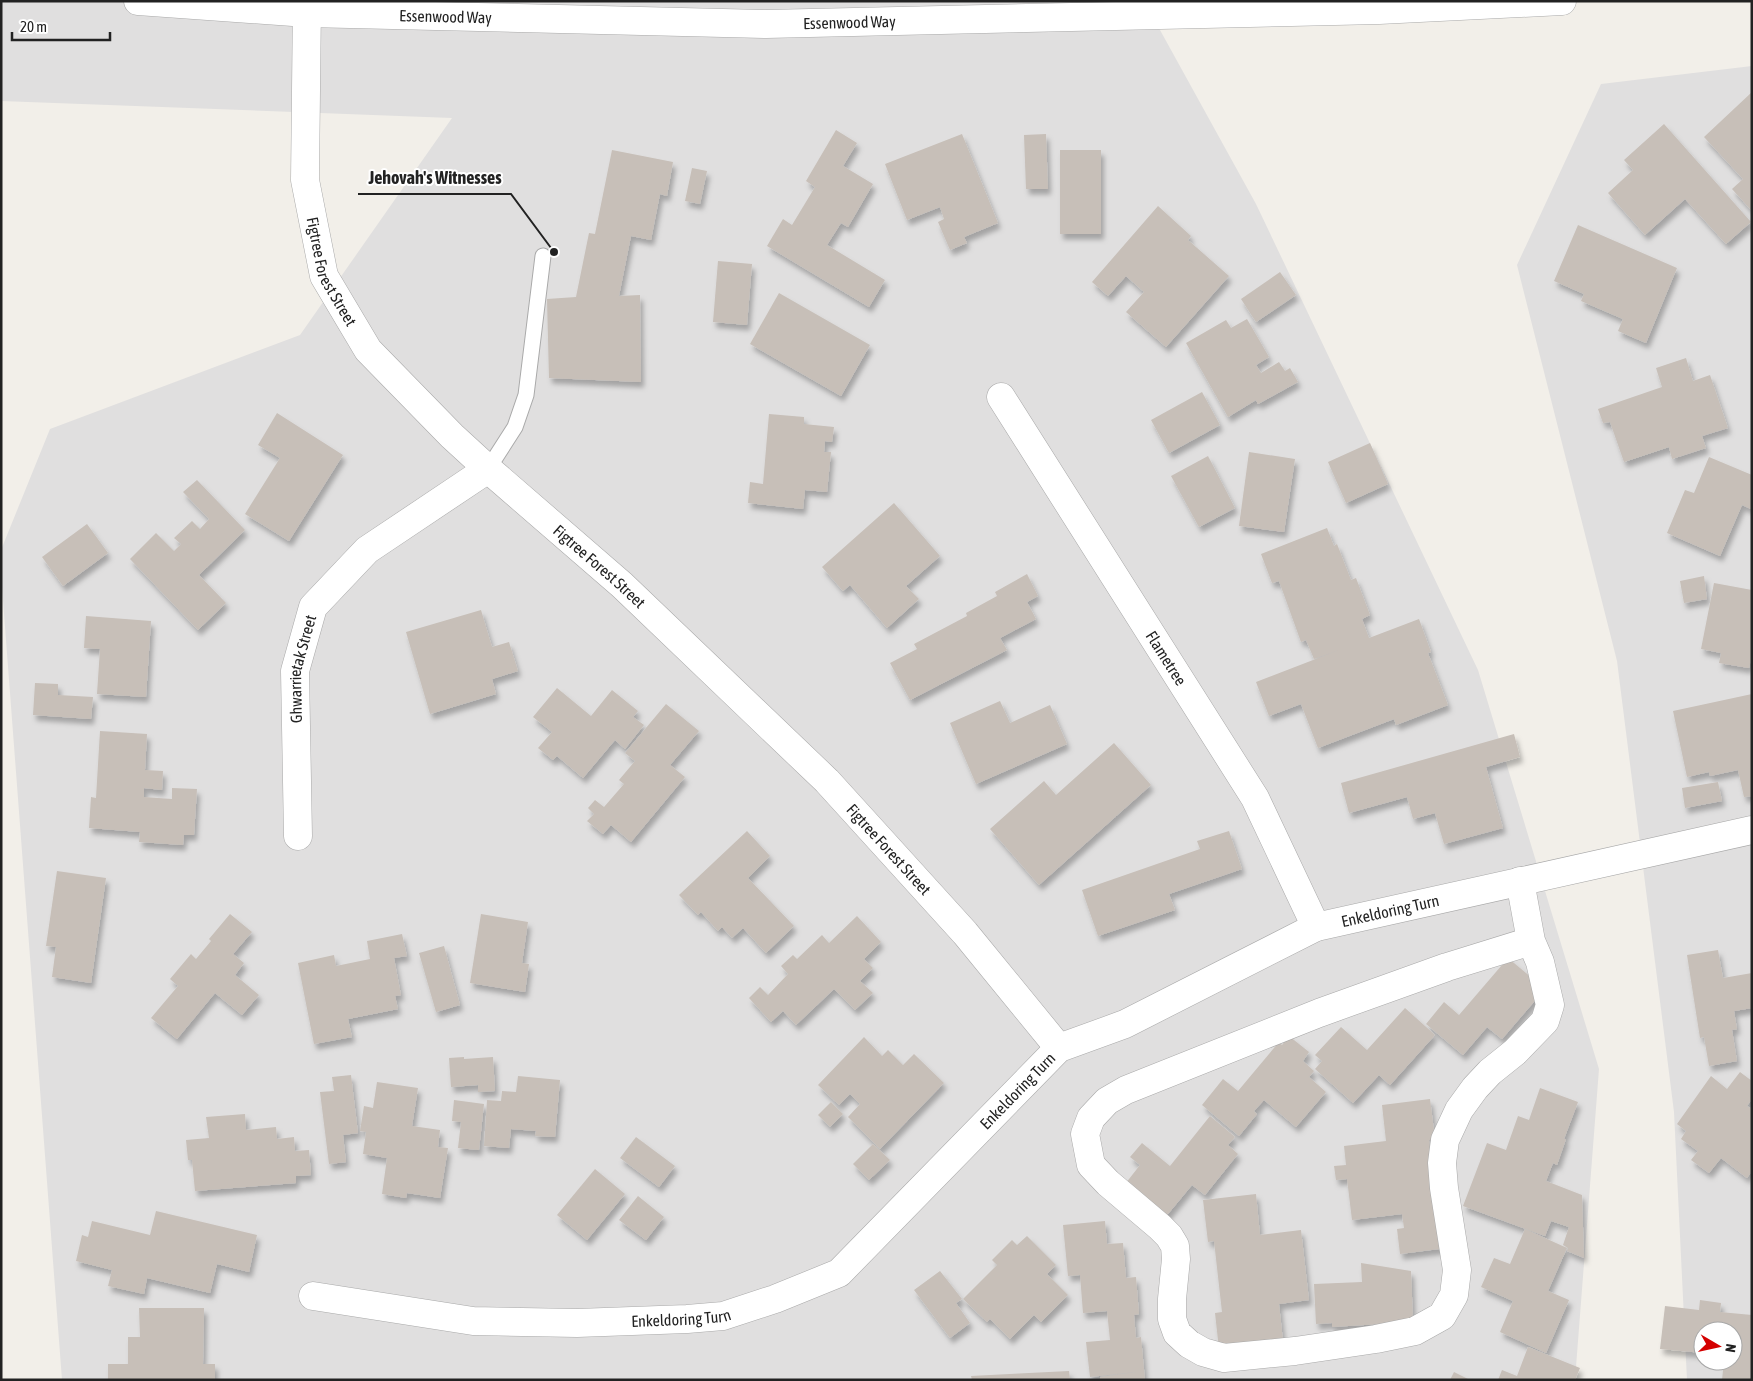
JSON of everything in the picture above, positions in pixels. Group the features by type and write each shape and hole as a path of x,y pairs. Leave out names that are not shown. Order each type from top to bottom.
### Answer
{"street":[{"name":"Essenwood Way","path":"138,1 766,24 1378,10 1562,1"},
{"name":"Figtree Forest Street","path":"307,7 306,180 324,276 368,350 452,436 622,585 827,781 965,933 1059,1048"},
{"name":"Flametree","path":"1001,397 1255,798 1316,927"},
{"name":"Ghwarrietak Street","path":"298,836 295,671 313,607 367,550 488,469"},
{"name":"Enkeldoring Turn","path":"313,1296 473,1321 577,1323 724,1316 775,1299 839,1272 1059,1048 1125,1024 1316,927 1752,830"},
{"path":"1520,881 1531,941 1540,962 1550,1005 1546,1021 1475,1088 1459,1110 1445,1140 1442,1163 1444,1188 1457,1270 1454,1295 1442,1316 1415,1332 1295,1351 1224,1358 1203,1352 1189,1344 1177,1333 1172,1319 1176,1259 1174,1246 1169,1236 1160,1227 1108,1183 1091,1165 1085,1134 1091,1118 1106,1101 1143,1083 1328,1010 1531,941"}],"lane":[{"path":"488,469 515,427 526,395 543,256"}],"shaded area":[{"path":"1,1 1144,1 1256,204 1478,670 1599,1069 1575,1380 62,1380 1,574 1,550 50,429 300,335 452,118 1,101"},
{"path":"1752,66 1752,1380 1687,1380 1674,1112 1617,661 1517,265 1601,84"}],"building":[{"path":"1752,92 1752,211 1732,189 1743,179 1704,137"},
{"path":"1664,124 1751,222 1726,244 1685,199 1645,235 1608,193 1633,170 1624,160"},
{"path":"836,130 857,143 843,166 873,184 848,227 841,223 827,245 885,280 869,307 767,246 783,219 792,225 815,187 806,181"},
{"path":"962,134 998,223 964,237 967,243 950,250 938,222 944,219 940,207 907,220 885,164"},
{"path":"1046,134 1048,189 1026,189 1024,135"},
{"path":"612,150 673,162 667,196 660,194 651,240 631,236 619,296 640,295 641,382 549,378 547,299 576,297 589,233 595,234"},
{"path":"1060,150 1101,150 1101,234 1060,234"},
{"path":"692,168 707,171 700,204 685,201"},
{"path":"1158,206 1191,236 1188,240 1229,276 1166,347 1126,312 1144,292 1126,276 1108,296 1092,282"},
{"path":"1578,225 1677,268 1646,343 1618,331 1623,319 1581,301 1584,294 1554,281"},
{"path":"718,261 752,264 747,325 713,322"},
{"path":"1280,272 1296,295 1256,322 1241,299"},
{"path":"779,293 870,345 841,396 750,344"},
{"path":"1247,319 1269,357 1256,365 1261,373 1279,362 1285,371 1290,368 1298,382 1258,404 1256,400 1228,417 1186,343 1226,320 1231,328"},
{"path":"1686,358 1693,381 1710,375 1728,428 1702,436 1706,448 1672,459 1669,447 1624,462 1610,422 1603,423 1598,409 1662,387 1656,368"},
{"path":"1202,392 1220,425 1169,453 1151,420"},
{"path":"277,413 343,455 289,541 245,514 280,458 258,445"},
{"path":"769,414 804,417 804,424 834,427 832,442 825,441 824,452 831,452 827,492 805,490 803,509 748,503 750,482 763,484"},
{"path":"1370,443 1388,484 1346,503 1328,462"},
{"path":"1249,452 1295,459 1284,532 1239,526"},
{"path":"1208,456 1235,508 1199,527 1171,476"},
{"path":"1709,457 1752,475 1752,507 1751,509 1742,505 1720,556 1667,533 1685,490 1694,493"},
{"path":"197,480 245,530 199,575 226,603 198,630 130,559 156,533 174,551 181,544 174,538 192,521 200,529 209,519 183,492"},
{"path":"894,503 940,556 906,586 919,599 887,628 850,585 843,591 822,567"},
{"path":"87,524 108,553 63,586 42,557"},
{"path":"1327,528 1334,546 1337,544 1351,580 1356,578 1370,615 1362,619 1369,638 1419,619 1431,652 1428,653 1448,705 1396,725 1394,719 1318,748 1301,704 1269,716 1256,682 1339,650 1314,659 1306,640 1301,642 1279,581 1272,583 1261,554"},
{"path":"1027,574 1038,596 1027,602 1036,619 1000,638 1007,650 910,700 890,663 917,649 914,644 967,616 966,613 997,596 995,592"},
{"path":"1704,576 1707,599 1684,603 1680,581"},
{"path":"1714,583 1752,590 1752,655 1749,668 1719,663 1721,653 1701,649"},
{"path":"481,610 492,647 509,642 518,671 492,679 496,694 430,714 406,632"},
{"path":"86,616 151,621 146,697 97,694 100,649 84,648"},
{"path":"35,683 58,684 58,695 93,697 91,719 33,715"},
{"path":"557,688 591,716 612,690 638,711 633,717 644,725 625,749 615,740 583,778 557,756 553,760 538,748 552,732 533,717"},
{"path":"1752,694 1752,796 1744,797 1738,770 1710,776 1709,772 1687,777 1673,711"},
{"path":"1000,701 1010,723 1050,705 1067,744 976,784 950,723"},
{"path":"666,704 699,731 670,765 685,777 631,842 611,825 603,834 587,821 594,814 588,808 595,800 604,807 624,784 619,780 635,761 625,753"},
{"path":"100,731 147,734 145,770 163,771 162,790 144,788 144,797 172,799 172,788 197,789 194,835 184,835 183,845 139,842 140,832 89,828 91,797 96,798"},
{"path":"1514,734 1520,757 1486,767 1503,828 1444,844 1435,813 1413,819 1407,797 1349,813 1341,783"},
{"path":"1114,743 1151,785 1039,885 990,829 1044,781 1056,795"},
{"path":"1718,782 1722,801 1685,808 1682,788"},
{"path":"747,831 770,856 748,878 794,926 766,953 743,928 732,938 722,927 718,931 701,912 698,915 679,895"},
{"path":"1229,831 1242,869 1169,894 1175,910 1098,936 1082,890 1200,849 1197,841"},
{"path":"57,871 106,878 91,983 52,977 56,947 46,946"},
{"path":"230,914 252,932 233,954 244,963 235,975 259,995 242,1015 215,993 177,1039 151,1018 178,986 170,979 191,954 196,959 211,941 209,939"},
{"path":"481,914 528,922 522,963 529,964 525,992 470,983"},
{"path":"857,916 881,942 864,959 873,968 860,981 873,993 855,1010 834,989 796,1025 783,1011 771,1022 749,998 760,987 768,995 788,974 781,966 793,955 797,959 822,935 829,943"},
{"path":"402,934 407,956 394,958 401,995 395,996 398,1009 348,1019 352,1037 314,1044 298,963 334,955 336,966 370,959 367,941"},
{"path":"444,946 460,1005 436,1012 419,953"},
{"path":"1718,950 1723,978 1752,973 1752,1008 1734,1011 1737,1029 1732,1030 1737,1061 1709,1066 1704,1037 1700,1038 1687,955"},
{"path":"1508,958 1545,989 1502,1039 1487,1027 1463,1055 1426,1024 1444,1002 1459,1015"},
{"path":"1405,1008 1435,1035 1390,1085 1379,1075 1353,1103 1315,1069 1322,1061 1315,1055 1341,1027 1367,1050"},
{"path":"1289,1036 1309,1052 1303,1061 1314,1071 1309,1077 1326,1092 1296,1127 1264,1100 1254,1111 1257,1114 1239,1136 1202,1105 1223,1079 1238,1091 1279,1042 1282,1045"},
{"path":"864,1037 882,1056 888,1050 903,1065 914,1054 944,1083 880,1149 848,1117 860,1104 850,1094 839,1105 818,1085"},
{"path":"464,1057 464,1059 493,1057 495,1091 478,1092 478,1085 451,1087 449,1058"},
{"path":"1740,1072 1752,1081 1752,1099 1747,1106 1752,1109 1752,1171 1747,1178 1721,1158 1709,1173 1691,1160 1698,1151 1681,1139 1686,1131 1677,1124 1711,1076 1727,1089"},
{"path":"351,1075 358,1133 343,1135 346,1162 329,1164 320,1092 334,1091 332,1077"},
{"path":"518,1076 560,1080 555,1137 535,1136 536,1131 511,1129 509,1148 484,1146 487,1100 501,1101 502,1091 516,1092"},
{"path":"377,1082 418,1088 412,1126 440,1130 438,1147 448,1148 440,1198 407,1193 406,1198 382,1194 387,1158 363,1154 366,1132 360,1131 364,1106 373,1108"},
{"path":"1540,1088 1578,1102 1564,1139 1566,1139 1557,1165 1553,1163 1546,1181 1582,1195 1584,1258 1567,1251 1568,1248 1563,1245 1569,1227 1551,1221 1545,1236 1463,1206 1487,1143 1506,1150 1518,1116 1529,1120"},
{"path":"1430,1099 1435,1139 1429,1140 1437,1207 1447,1248 1400,1254 1397,1229 1404,1228 1402,1214 1352,1220 1347,1179 1336,1180 1334,1166 1346,1165 1344,1146 1386,1141 1382,1105"},
{"path":"454,1100 484,1104 479,1150 458,1148 461,1122 452,1121"},
{"path":"831,1102 843,1114 830,1127 818,1115"},
{"path":"245,1114 246,1130 276,1127 277,1139 294,1137 295,1151 309,1150 311,1175 296,1176 296,1183 195,1191 192,1160 188,1160 186,1140 209,1138 206,1117"},
{"path":"1210,1116 1235,1137 1228,1145 1238,1154 1205,1195 1192,1185 1163,1220 1122,1188 1140,1165 1130,1157 1142,1143 1170,1166"},
{"path":"636,1137 675,1166 659,1187 620,1158"},
{"path":"873,1144 890,1160 869,1180 853,1164"},
{"path":"595,1169 625,1194 587,1240 557,1215"},
{"path":"1256,1194 1260,1235 1301,1230 1309,1300 1279,1304 1283,1341 1219,1349 1215,1313 1222,1312 1214,1241 1208,1242 1203,1200"},
{"path":"638,1196 664,1217 646,1240 619,1220"},
{"path":"156,1211 257,1235 249,1272 217,1264 210,1293 147,1278 144,1294 108,1286 112,1270 76,1261 82,1235 88,1237 92,1221 150,1235"},
{"path":"1105,1221 1107,1244 1123,1243 1126,1278 1136,1277 1139,1314 1134,1315 1136,1338 1141,1337 1145,1380 1100,1380 1100,1377 1136,1372 1090,1377 1086,1342 1110,1340 1107,1311 1083,1313 1080,1275 1068,1276 1063,1225"},
{"path":"1525,1229 1567,1248 1548,1291 1569,1300 1546,1353 1500,1332 1513,1301 1481,1287 1494,1258 1510,1264"},
{"path":"1027,1236 1056,1265 1047,1274 1068,1295 1041,1322 1034,1315 1010,1339 990,1319 987,1322 963,1299 997,1265 992,1260 1012,1240 1017,1245"},
{"path":"1361,1263 1411,1271 1413,1322 1332,1327 1332,1323 1316,1324 1314,1284 1362,1282"},
{"path":"940,1271 962,1299 956,1303 970,1323 950,1338 914,1290"},
{"path":"1700,1300 1721,1303 1720,1312 1752,1315 1750,1380 1722,1380 1723,1371 1743,1371 1743,1321 1693,1321 1693,1352 1660,1349 1665,1306 1699,1310"},
{"path":"139,1308 204,1308 203,1364 215,1364 215,1380 108,1380 108,1364 128,1364 128,1337 140,1337"},
{"path":"1528,1347 1580,1368 1575,1380 1498,1380 1502,1370 1517,1376"},
{"path":"1069,1371 1070,1380 972,1380 971,1376"},
{"path":"1454,1372 1470,1380 1450,1380"}],"place":[{"name":"Jehovah's Witnesses","path":"554,252"}]}
